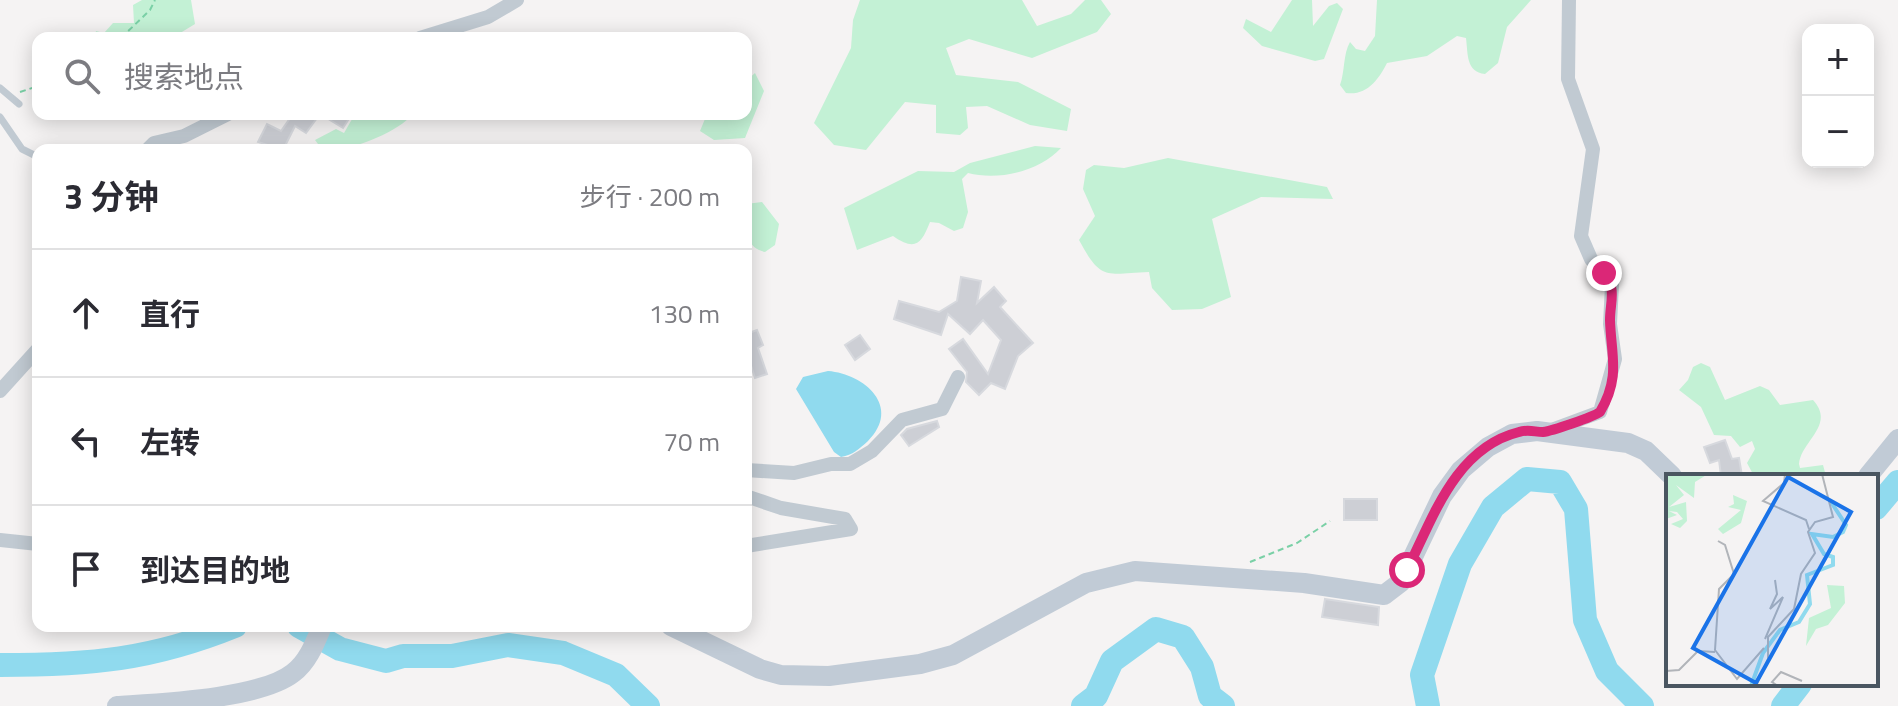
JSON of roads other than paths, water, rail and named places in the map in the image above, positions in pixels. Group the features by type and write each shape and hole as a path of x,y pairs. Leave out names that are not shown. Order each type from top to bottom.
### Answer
{"street":[{"path":"439,32 488,17 517,0"},
{"path":"1545,432 1600,412 1615,359 1610,324 1612,285 1591,259 1579,226 1593,149 1568,79 1569,0"},
{"path":"153,144 184,136 216,120"},
{"path":"0,391 32,356"},
{"path":"752,470 794,473 831,464 850,464 872,451 902,420 942,409 958,377"},
{"path":"683,632 760,669 781,675 829,676 920,664 953,655 1107,575 1169,571 1304,583 1384,595 1401,582 1442,496 1461,470 1488,447 1512,434 1524,430 1628,443 1646,451 1670,474"},
{"path":"1870,474 1898,439"},
{"path":"752,498 781,508 845,519 851,529 752,545"},
{"path":"0,540 32,543"},
{"path":"117,706 264,687 292,675 310,652 319,632"}],"lane":[{"path":"0,88 16,101"},
{"path":"0,117 22,149 32,154"}],"water":[{"path":"828,371 855,378 875,394 880,405 878,428 859,449 841,457 834,452 796,389 803,377"}],"waterway":[{"path":"1428,706 1422,675 1460,564 1493,507 1527,479 1560,482 1576,509 1585,620 1607,671 1642,706"},
{"path":"1878,506 1898,482"},
{"path":"1083,706 1096,696 1112,661 1156,629 1183,637 1202,667 1210,696 1223,706"},
{"path":"0,665 63,664 120,658 176,646 218,632"},
{"path":"310,632 340,649 386,661 403,656 452,656 508,645 563,653 616,675 648,706"},
{"path":"1783,706 1798,686"}]}
